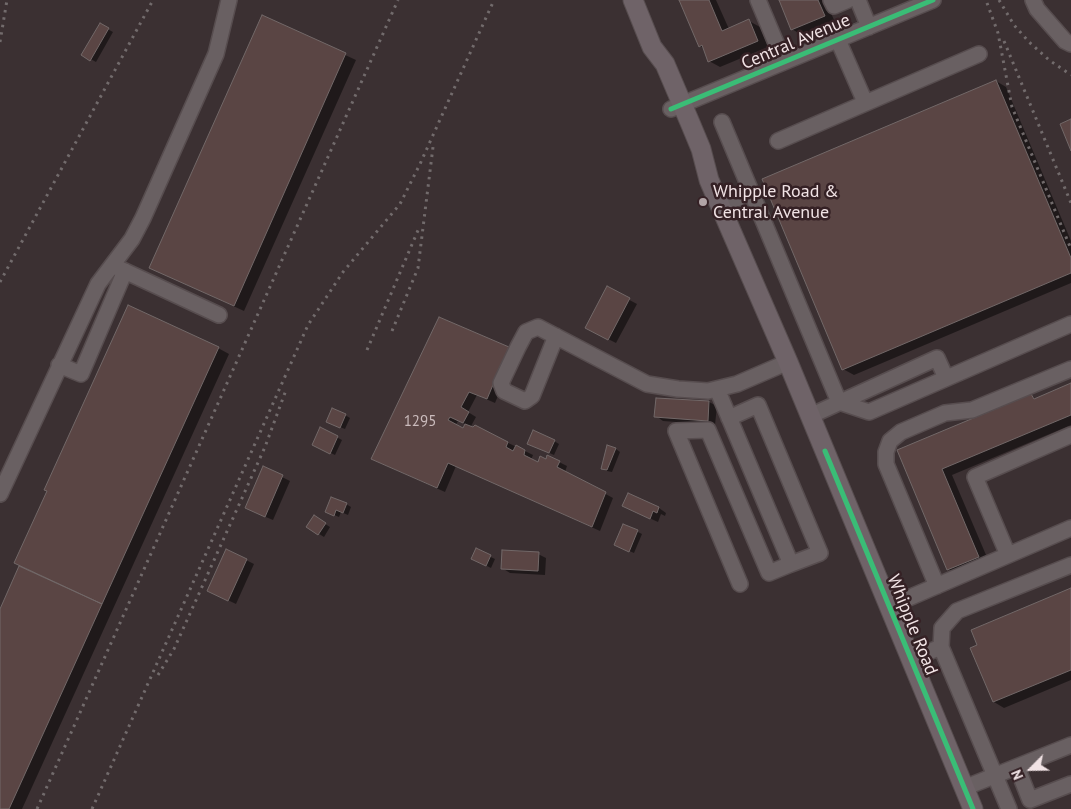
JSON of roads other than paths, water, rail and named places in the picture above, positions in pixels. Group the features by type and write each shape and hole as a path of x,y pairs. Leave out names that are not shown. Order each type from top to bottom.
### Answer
{"main road":[{"name":"Whipple Road","path":"633,0 652,47 654,69 676,107 690,154 709,180 788,362 973,809"}],"street":[{"path":"59,365 81,374 119,268 216,54 230,0"},
{"path":"758,0 784,62"},
{"path":"831,0 834,6 848,0"},
{"path":"858,0 869,27"},
{"name":"Central Avenue","path":"676,107 933,0"},
{"path":"1033,0 1037,9 1069,41"},
{"path":"838,40 865,102"},
{"path":"778,141 979,54"},
{"path":"722,122 840,402 869,412 1071,324"},
{"path":"720,206 751,193"},
{"path":"119,268 219,315"},
{"path":"0,494 98,284 119,268"},
{"path":"556,336 532,396 525,401 504,391 501,383 526,332 538,327 556,336 647,384 708,391 737,384 788,362"},
{"path":"810,416 937,358 946,378"},
{"path":"937,586 886,464 886,452 890,441 902,432 945,413 972,410 1071,369"},
{"path":"717,389 791,564"},
{"path":"729,418 758,406 820,553 768,573 708,430 676,431 740,584"},
{"path":"1008,555 975,477 1071,435"},
{"path":"890,606 1071,528"},
{"path":"1009,809 941,646 942,628 957,612 1071,565"},
{"path":"911,659 941,646"},
{"path":"964,788 1071,745"},
{"path":"1017,767 1030,800 1071,784"}],"railway":[{"path":"0,42 7,0"},
{"path":"0,282 153,0"},
{"path":"37,809 398,0"},
{"path":"92,809 308,325 343,272 400,204 494,0"},
{"path":"999,0 1014,25 1029,42 1049,60 1071,75"},
{"path":"987,3 998,33 1012,107 1071,249"},
{"path":"1004,41 1071,203"},
{"path":"392,331 418,268 433,147"},
{"path":"367,350 419,228"},
{"path":"158,675 174,649 265,447 286,390"}],"place":[{"name":"Whipple Road & Central Avenue","path":"703,202"}]}
